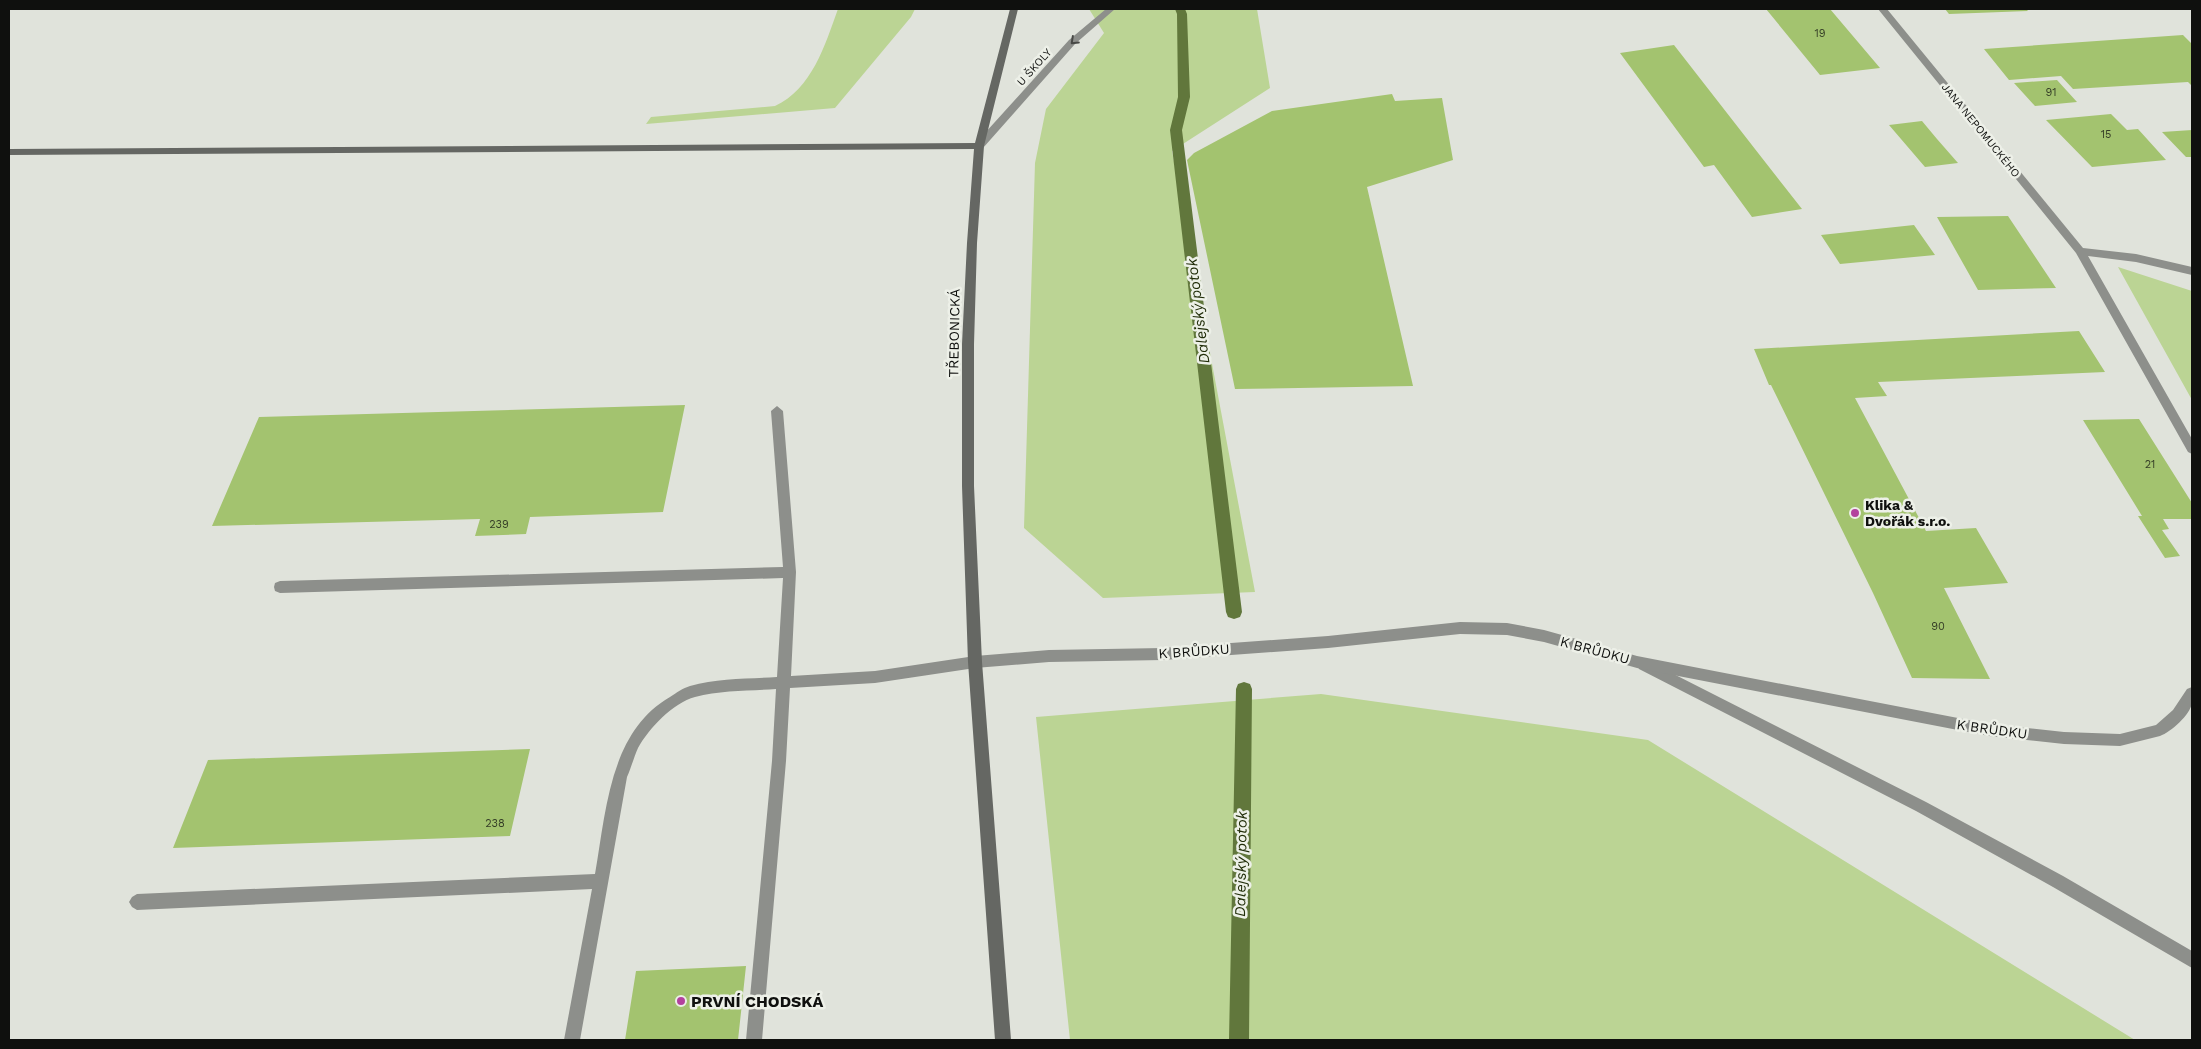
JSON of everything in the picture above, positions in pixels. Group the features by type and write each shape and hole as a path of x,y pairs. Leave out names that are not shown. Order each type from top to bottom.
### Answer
{"street":[{"name":"TŘEBONICKÁ","path":"1003,1040 975,662 968,486 968,354 972,243 980,146 1014,9"},
{"name":"U ŠKOLY","path":"980,146 1072,42 1111,9"},
{"name":"JANA NEPOMUCKÉHO","path":"1882,9 2080,251 2192,449"},
{"path":"9,152 980,146"},
{"path":"2080,251 2136,258 2192,271"},
{"path":"754,1040 779,761 790,572 776,411"},
{"path":"280,587 790,572"},
{"name":"K BRŮDKU","path":"572,1040 620,777 633,744 651,720 668,705 690,692 714,687 875,677 975,662 1049,656 1163,654 1328,642 1460,628 1507,629 1544,636 1637,662 1989,730 2064,738 2120,740 2160,730 2178,714 2192,693"},
{"path":"1637,662 1777,730 1856,772 2103,906 2192,960"},
{"path":"137,902 601,881"}],"green space":[{"path":"838,9 915,9 911,17 835,108 646,124 651,117 775,106 799,89 816,65"},
{"path":"1089,9 1257,9 1270,88 1172,151 1255,592 1103,598 1024,528 1035,163 1046,109 1104,33"},
{"path":"2118,267 2192,291 2192,400"},
{"path":"1321,694 1648,740 2135,1040 1070,1040 1036,717"}],"building":[{"path":"1766,9 1830,9 1880,68 1820,75"},
{"path":"1945,9 2026,9 2028,11 1949,14"},
{"path":"2183,35 2192,44 2192,86 2188,82 2073,89 2061,76 2009,80 1984,49"},
{"path":"1674,45 1802,209 1752,217 1714,165 1704,167 1620,53"},
{"path":"2057,80 2077,102 2035,106 2014,83"},
{"path":"1392,94 1395,101 1442,98 1453,160 1367,187 1413,386 1235,389 1187,160 1194,153 1272,111"},
{"path":"2111,114 2127,130 2138,129 2166,160 2092,167 2046,120"},
{"path":"1922,121 1958,163 1925,167 1889,125"},
{"path":"2192,130 2192,157 2186,157 2162,132"},
{"path":"2008,216 2056,288 1978,290 1937,217"},
{"path":"1914,225 1935,255 1840,264 1821,235"},
{"path":"2079,331 2105,372 1878,382 1887,396 1855,398 1926,531 1976,528 2008,583 1944,588 1990,679 1912,678 1873,593 1771,385 1769,385 1754,349"},
{"path":"685,405 663,512 530,517 526,534 475,536 480,519 212,526 259,417"},
{"path":"2139,419 2192,503 2192,519 2163,519 2169,529 2162,530 2180,556 2165,558 2138,516 2142,516 2083,420"},
{"path":"530,749 510,836 173,848 208,760"},
{"path":"746,966 738,1040 625,1040 636,971"}],"waterway":[{"name":"Dalejský potok","path":"1180,9 1182,14 1184,97 1176,130 1234,612"},
{"name":"Dalejský potok","path":"1239,1040 1244,689"}],"place":[{"name":"Klika & Dvořák s.r.o.","path":"1855,513"},
{"name":"PRVNÍ CHODSKÁ","path":"681,1001"}]}
